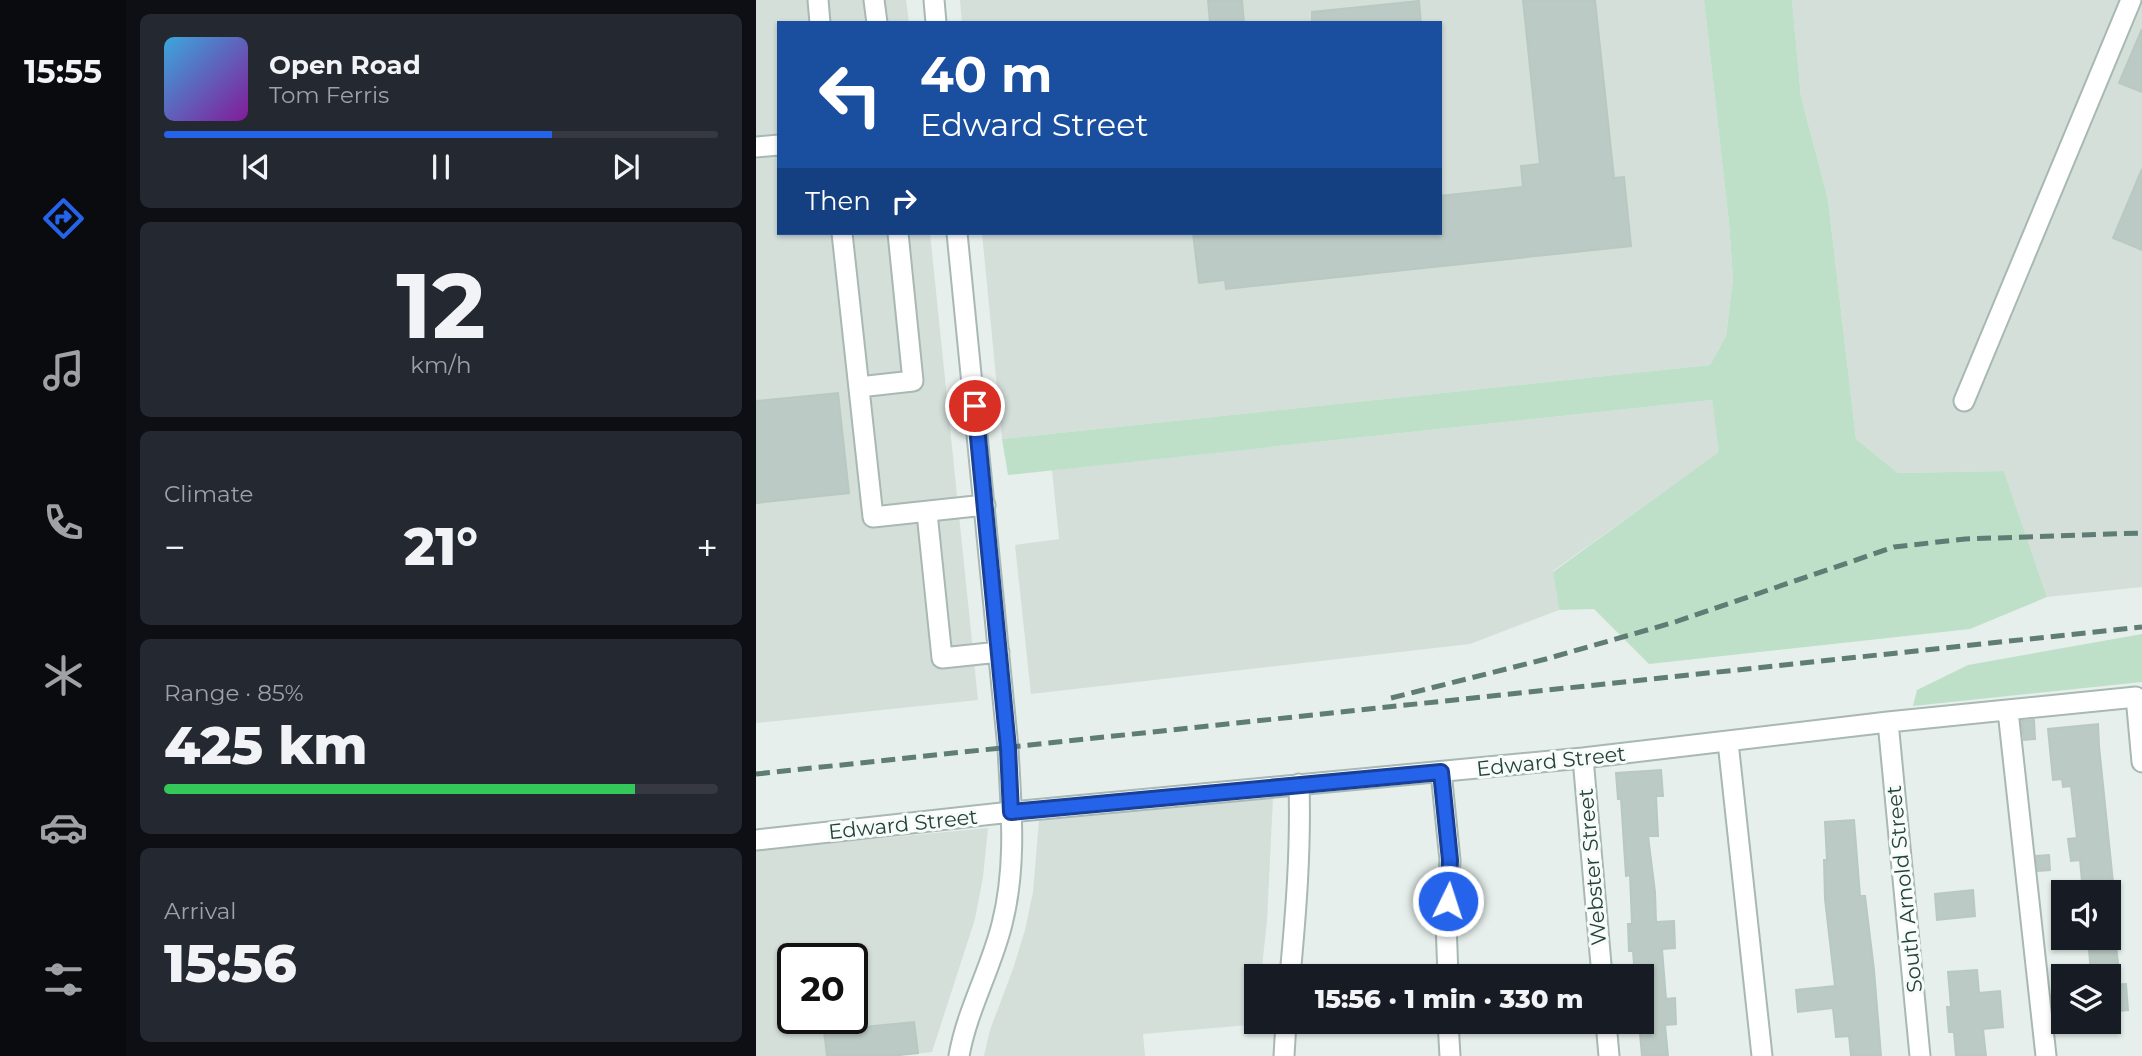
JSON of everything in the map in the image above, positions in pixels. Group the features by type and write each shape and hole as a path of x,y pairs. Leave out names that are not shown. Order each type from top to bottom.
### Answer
{"street":[{"path":"818,0 820,21"},
{"path":"874,0 877,21"},
{"path":"934,0 936,21"},
{"path":"1965,401 2131,0"},
{"path":"756,147 777,145"},
{"path":"842,235 873,517 985,506"},
{"path":"859,387 914,381 898,235"},
{"path":"954,1055 1002,925 1013,851 1008,748 957,235"},
{"path":"927,513 942,658 999,652"},
{"name":"Edward Street","path":"756,840 1011,812 1583,758 1888,722 2136,697 2142,762"},
{"path":"2008,710 2046,1056"},
{"name":"South Arnold Street","path":"1888,722 1920,1056"},
{"path":"1728,742 1762,1056"},
{"name":"Webster Street","path":"1583,758 1601,964"},
{"path":"1441,772 1450,860 1446,922 1448,964"},
{"path":"1291,964 1298,894 1298,784"},
{"path":"1284,1056 1285,1034"},
{"path":"1449,1034 1450,1056"},
{"path":"1607,1034 1609,1056"}],"shaded area":[{"path":"756,0 906,0 909,21 777,21 777,235 930,235 978,700 756,723"},
{"path":"960,0 1704,0 1733,279 1726,336 1710,365 1002,439 982,235 1442,235 1442,21 962,21"},
{"path":"1792,0 2142,0 2142,587 2047,597 2004,471 1898,473 1856,439 1828,199 1801,97"},
{"path":"1712,400 1720,452 1553,571 1559,610 1470,644 1031,694 1015,545 1059,539 1052,470"},
{"path":"1273,798 1262,964 1244,964 1244,1025 1143,1034 1145,1056 984,1056 990,1030 1025,930 1033,892 1039,820"},
{"path":"988,828 975,919 932,1052 895,1056 756,1056 756,850"}],"green space":[{"path":"1704,0 1792,0 1801,97 1828,199 1856,439 1898,473 2004,471 2047,597 1970,629 1649,664 1594,609 1559,610 1553,572 1719,452 1712,400 1008,475 1002,439 1710,365 1726,336 1733,279"},
{"path":"2142,634 2142,682 1913,706 1917,690 1968,665"}],"building":[{"path":"1208,0 1242,0 1244,21 1210,21"},
{"path":"1523,0 1595,0 1614,178 1624,177 1631,246 1226,289 1225,280 1199,283 1193,235 1442,235 1442,196 1523,187 1521,166 1540,164"},
{"path":"1419,1 1421,21 1312,21 1312,12"},
{"path":"2142,29 2142,92 2119,83"},
{"path":"2142,169 2142,250 2113,238"},
{"path":"838,393 849,493 756,503 756,401"},
{"path":"2034,720 2035,739 2024,740 2021,721"},
{"path":"2098,724 2113,880 2082,880 2080,860 2071,861 2068,839 2077,838 2071,786 2063,787 2062,779 2053,780 2048,729"},
{"path":"1661,770 1663,796 1656,796 1658,836 1648,836 1656,922 1674,921 1675,948 1662,949 1666,999 1675,998 1676,1024 1665,1025 1668,1056 1642,1056 1640,1034 1654,1034 1654,964 1634,964 1633,951 1629,951 1628,924 1632,924 1630,875 1626,876 1621,799 1618,799 1616,773"},
{"path":"1854,820 1860,896 1865,896 1874,970 1881,1056 1851,1056 1849,1036 1836,1037 1833,1008 1798,1012 1796,990 1835,986 1825,899 1825,822"},
{"path":"2049,855 2050,870 2038,871 2036,856"},
{"path":"1973,890 1975,916 1937,920 1935,894"},
{"path":"2089,950 2116,950 2118,964 2090,964"},
{"path":"1977,970 1979,993 2000,991 2003,1027 1983,1029 1986,1056 1956,1056 1954,1032 1949,1032 1947,1007 1951,1007 1948,972"},
{"path":"2121,984 2126,984 2128,1010 2121,1011"},
{"path":"914,1022 918,1053 827,1056 824,1034 868,1034 868,1027"}],"railway":[{"path":"1391,698 1546,659 1675,622 1894,547 1965,539 2142,533"},
{"path":"756,774 2142,627"}],"route":[{"path":"975,406 1008,748 1011,812 1441,772 1449,836 1448,901"}]}
